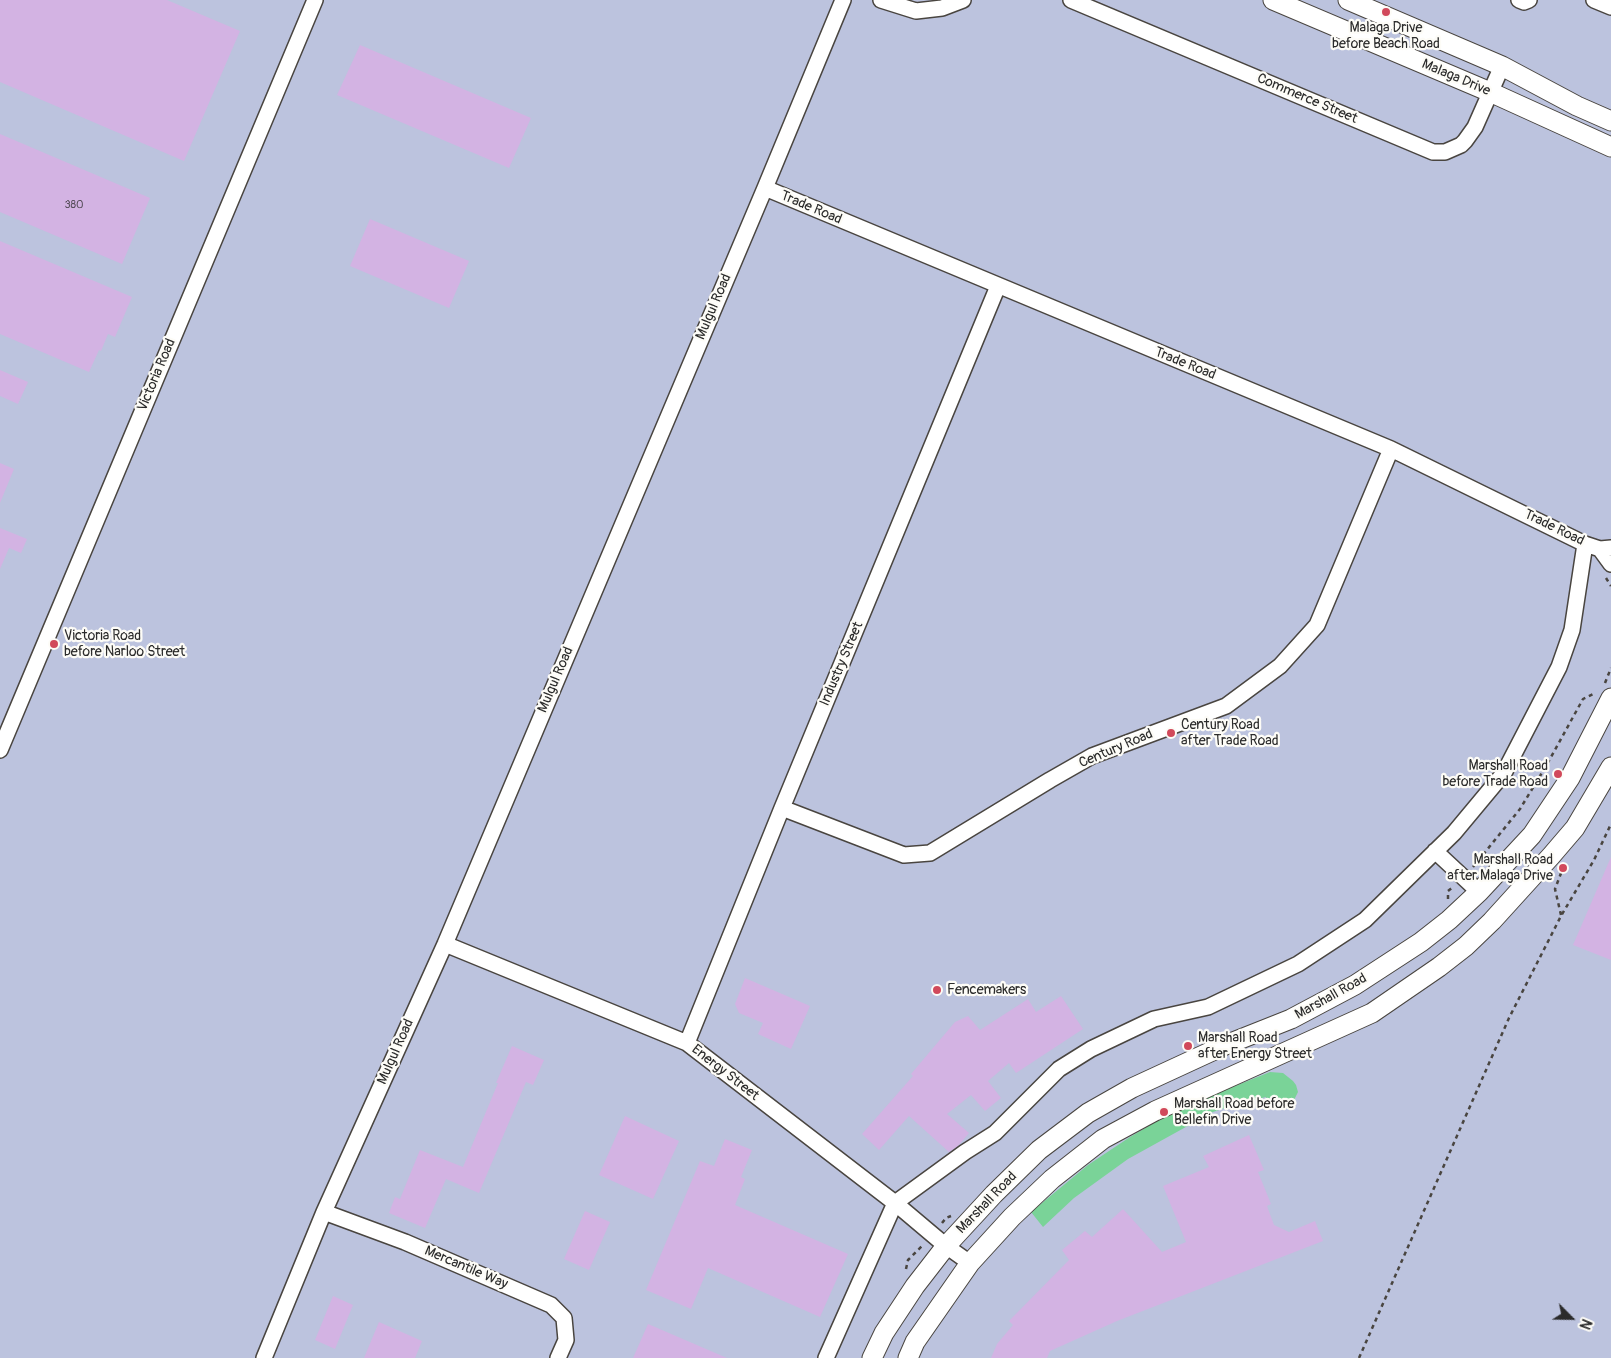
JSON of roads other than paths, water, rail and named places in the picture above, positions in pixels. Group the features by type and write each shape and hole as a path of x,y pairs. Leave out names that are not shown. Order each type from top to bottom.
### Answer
{"main road":[{"name":"Malaga Drive","path":"1273,0 1490,92 1611,147"},
{"name":"Malaga Drive","path":"1348,0 1502,66 1577,106 1611,121"},
{"name":"Marshall Road","path":"872,1358 884,1332 915,1286 940,1240 994,1194 1039,1150 1088,1113 1132,1088 1223,1046 1284,1021 1354,986 1421,942 1450,920 1479,892 1532,834 1570,778 1604,692"},
{"name":"Marshall Road","path":"908,1358 915,1342 970,1263 1012,1217 1052,1179 1103,1139 1155,1111 1372,1013 1439,967 1466,946 1552,856 1574,828 1611,767"},
{"path":"1284,1021 1294,1048"}],"street":[{"name":"Victoria Road","path":"0,750 315,0"},
{"name":"Mulgul Road","path":"264,1358 324,1212 444,944 843,0"},
{"path":"881,0 916,10 942,8 963,0"},
{"name":"Commerce Street","path":"1071,0 1433,152 1445,152 1461,145 1465,141 1475,127 1502,66"},
{"path":"1519,0 1524,2 1529,0"},
{"path":"1594,0 1611,7"},
{"name":"Trade Road","path":"765,188 1391,449 1599,547 1611,564"},
{"name":"Industry Street","path":"687,1043 998,286"},
{"name":"Century Road","path":"782,808 904,855 930,853 1092,756 1226,706 1280,666 1316,625 1391,449"},
{"path":"826,1358 895,1203 995,1132 1059,1069 1091,1049 1154,1019 1208,1007 1298,964 1365,920 1454,833 1504,773 1559,668 1599,547"},
{"path":"1435,851 1479,892"},
{"name":"Energy Street","path":"444,944 687,1043 970,1263"},
{"name":"Mercantile Way","path":"324,1212 405,1242 551,1305 564,1318 566,1340 558,1358"}],"place":[{"name":"Malaga Drive before Beach Road","path":"1386,12"},
{"name":"Victoria Road before Narloo Street","path":"54,644"},
{"name":"Century Road after Trade Road","path":"1171,733"},
{"name":"Marshall Road before Trade Road","path":"1558,774"},
{"name":"Marshall Road after Malaga Drive","path":"1563,868"},
{"name":"Fencemakers","path":"937,990"},
{"name":"Marshall Road after Energy Street","path":"1188,1046"},
{"name":"Marshall Road before Bellefin Drive","path":"1164,1112"}]}
